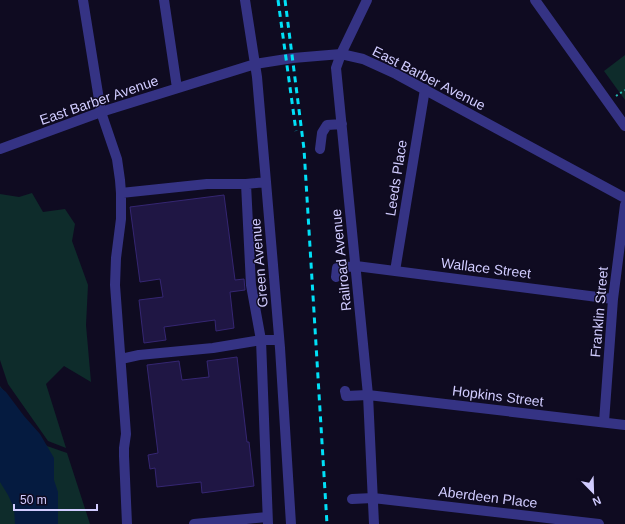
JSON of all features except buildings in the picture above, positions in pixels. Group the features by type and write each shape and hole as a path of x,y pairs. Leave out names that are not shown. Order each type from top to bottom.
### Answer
{"street":[{"path":"83,0 101,112 117,159 120,180 121,219 116,258 115,285 120,359 125,400 126,434 124,446 127,524"},
{"path":"164,0 177,88"},
{"name":"Green Avenue","path":"245,0 255,64 266,182 279,340 291,524"},
{"name":"Railroad Avenue","path":"367,0 341,54 336,68 368,395 374,524"},
{"path":"535,0 625,126"},
{"name":"East Barber Avenue","path":"0,149 101,112 255,64 293,58 341,54 363,59 396,74 625,198"},
{"name":"Leeds Place","path":"395,271 425,89"},
{"path":"320,149 322,133 327,125 342,124"},
{"path":"121,193 207,184 246,184 266,182"},
{"path":"194,524 268,520 261,340 251,285 246,184"},
{"name":"Franklin Street","path":"604,422 613,299 625,206"},
{"name":"Wallace Street","path":"336,277 337,268 356,266 613,299"},
{"path":"120,359 139,355 213,348 261,340 279,340"},
{"name":"Hopkins Street","path":"346,391 346,396 368,395 625,425"},
{"name":"Aberdeen Place","path":"352,499 373,498 599,524"}],"green space":[{"path":"625,55 625,100 604,71"},
{"path":"32,193 43,212 65,209 75,224 72,241 88,285 86,325 91,382 64,366 46,384 66,448 48,441 8,384 0,360 0,194 19,197"},
{"path":"0,386 47,446 67,453 90,524 0,524"}],"water":[{"path":"0,387 6,392 40,434 54,458 54,480 58,492 58,524 15,524 14,508 0,482"}],"railway":[{"path":"278,0 296,131"},
{"path":"285,0 304,149 327,524"}]}
